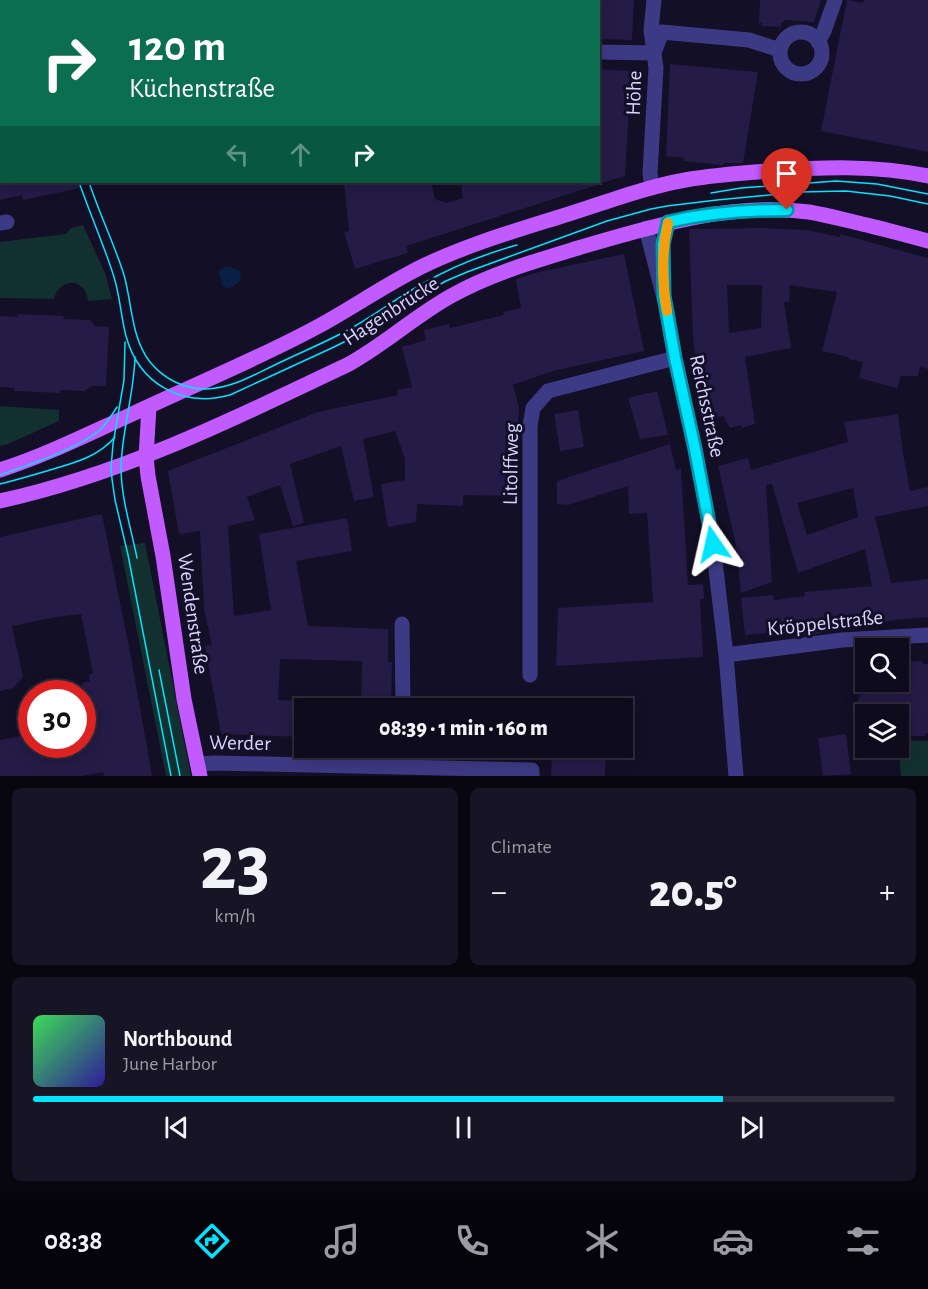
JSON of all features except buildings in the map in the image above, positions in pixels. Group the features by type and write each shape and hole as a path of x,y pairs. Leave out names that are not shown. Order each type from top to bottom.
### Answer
{"main road":[{"name":"Hagenbrücke","path":"0,470 74,441 273,350 445,256 508,233 652,188 710,176 818,168 875,168 928,176"},
{"name":"Hagenbrücke","path":"0,501 45,491 146,457 349,364 373,350 433,307 471,286 548,257 646,228 703,215 787,210 810,212 928,241"},
{"name":"Wendenstraße","path":"149,407 146,457 184,699 199,770"}],"street":[{"name":"Höhe","path":"652,188 650,173 656,68 651,30 654,0"},
{"path":"818,42 834,2"},
{"path":"600,52 654,53 662,32 749,40 780,50"},
{"path":"802,32 809,34 818,42 821,56 814,69 795,73 783,64 780,50 785,39 802,32"},
{"name":"Reichsstraße","path":"664,296 663,244 668,222"},
{"name":"Reichsstraße","path":"646,228 664,296 713,544 726,655 735,776"},
{"name":"Litolffweg","path":"530,675 530,426 533,408 548,391 675,358"},
{"path":"402,624 403,698"},
{"name":"Kröppelstraße","path":"726,655 842,640 928,635"},
{"path":"404,758 404,767"},
{"name":"Werder","path":"199,770 215,763 318,771 404,767 532,773"}],"green space":[{"path":"83,225 105,273 112,299 88,301 83,288 72,283 62,286 54,299 0,298 0,242 66,234 71,228"},
{"path":"0,406 59,410 59,421 0,446"},
{"path":"145,543 191,776 166,776 120,546"},
{"path":"909,741 928,741 928,776 901,776 899,758 909,758"}],"water":[{"path":"226,266 239,270 241,274 240,281 229,289 222,286 219,275 220,270"}],"tram line":[{"path":"711,193 741,188 836,181 877,184 928,194"},
{"path":"79,183 114,277 126,336 132,353 152,379 179,395 195,398 230,395 334,347 362,333 446,281 467,272 607,221 651,209 800,192 846,191 890,196 928,204"},
{"path":"89,183 124,275 136,331 144,353 155,368 167,378 189,387 215,388 244,380 346,331 446,271 481,256 517,245"},
{"path":"125,342 124,380 113,444 112,479 171,776"},
{"path":"135,357 133,385 123,439 121,479 137,558"},
{"path":"0,475 79,444 100,430 117,407"},
{"path":"0,484 85,458 101,450 115,437"},
{"path":"159,670 180,776"}],"slow traffic":[{"path":"667,311 663,287 663,244 668,223"}],"route":[{"path":"713,544 664,296 663,244 668,222 732,212 787,210"}]}
